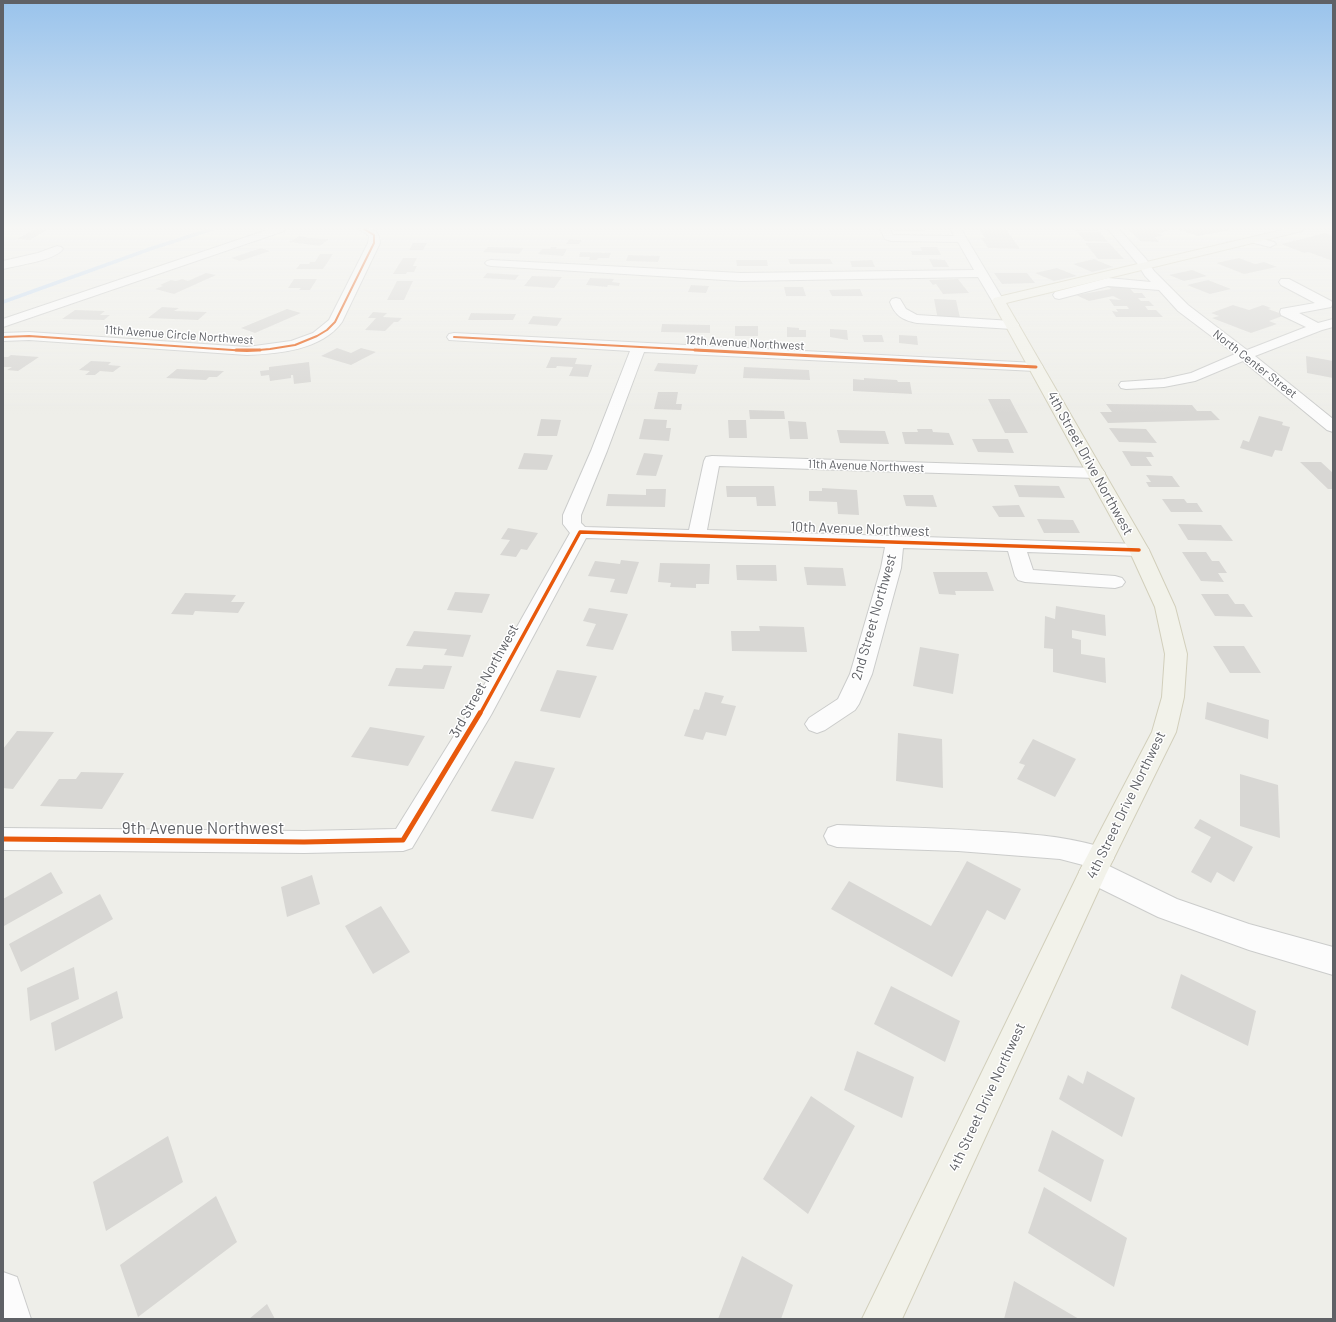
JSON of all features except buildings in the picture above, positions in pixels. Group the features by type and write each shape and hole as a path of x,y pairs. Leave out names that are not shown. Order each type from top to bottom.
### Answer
{"main road":[{"path":"998,301 1050,291"},
{"name":"4th Street Drive Northwest","path":"882,1319 1096,865 1164,732 1173,697 1176,672 1176,654 1164,607 1139,550 998,301"}],"street":[{"path":"3,323 98,291"},
{"name":"11th Avenue Circle Northwest","path":"3,337 29,336 247,351 270,349 298,343 320,334 335,322 350,291"},
{"name":"4th Street Drive Northwest","path":"992,291 998,301"},
{"path":"1059,295 1072,291"},
{"name":"North Center Street","path":"1166,291 1183,308 1245,355 1333,427"},
{"path":"1302,291 1327,304 1286,312 1317,327"},
{"path":"896,302 899,311 905,316 917,319 1012,325"},
{"path":"1126,385 1164,383 1195,377 1245,355 1317,327 1333,323"},
{"name":"12th Avenue Northwest","path":"454,337 1036,367"},
{"path":"580,532 572,524 572,515 599,451 639,347"},
{"name":"11th Avenue Northwest","path":"697,535 712,461 1096,473"},
{"name":"10th Avenue Northwest","path":"580,532 1139,550"},
{"name":"3rd Street Northwest","path":"403,840 479,715 580,532"},
{"name":"2nd Street Northwest","path":"817,724 847,704 861,674 891,568 895,541"},
{"path":"1015,545 1025,576 1115,582"},
{"path":"837,836 958,840 1060,848 1096,865 1168,908 1249,937 1333,961"},
{"name":"9th Avenue Northwest","path":"3,839 304,842 403,840"},
{"path":"3,1290 11,1319"}],"waterway":[{"path":"3,302 34,291"}],"cycle path":[{"path":"3,337 29,336 247,351 270,349 295,345 327,330 335,322 350,291"},
{"path":"454,337 1036,367"},
{"path":"3,839 304,842 403,840 479,715 580,532 1139,550"}]}
